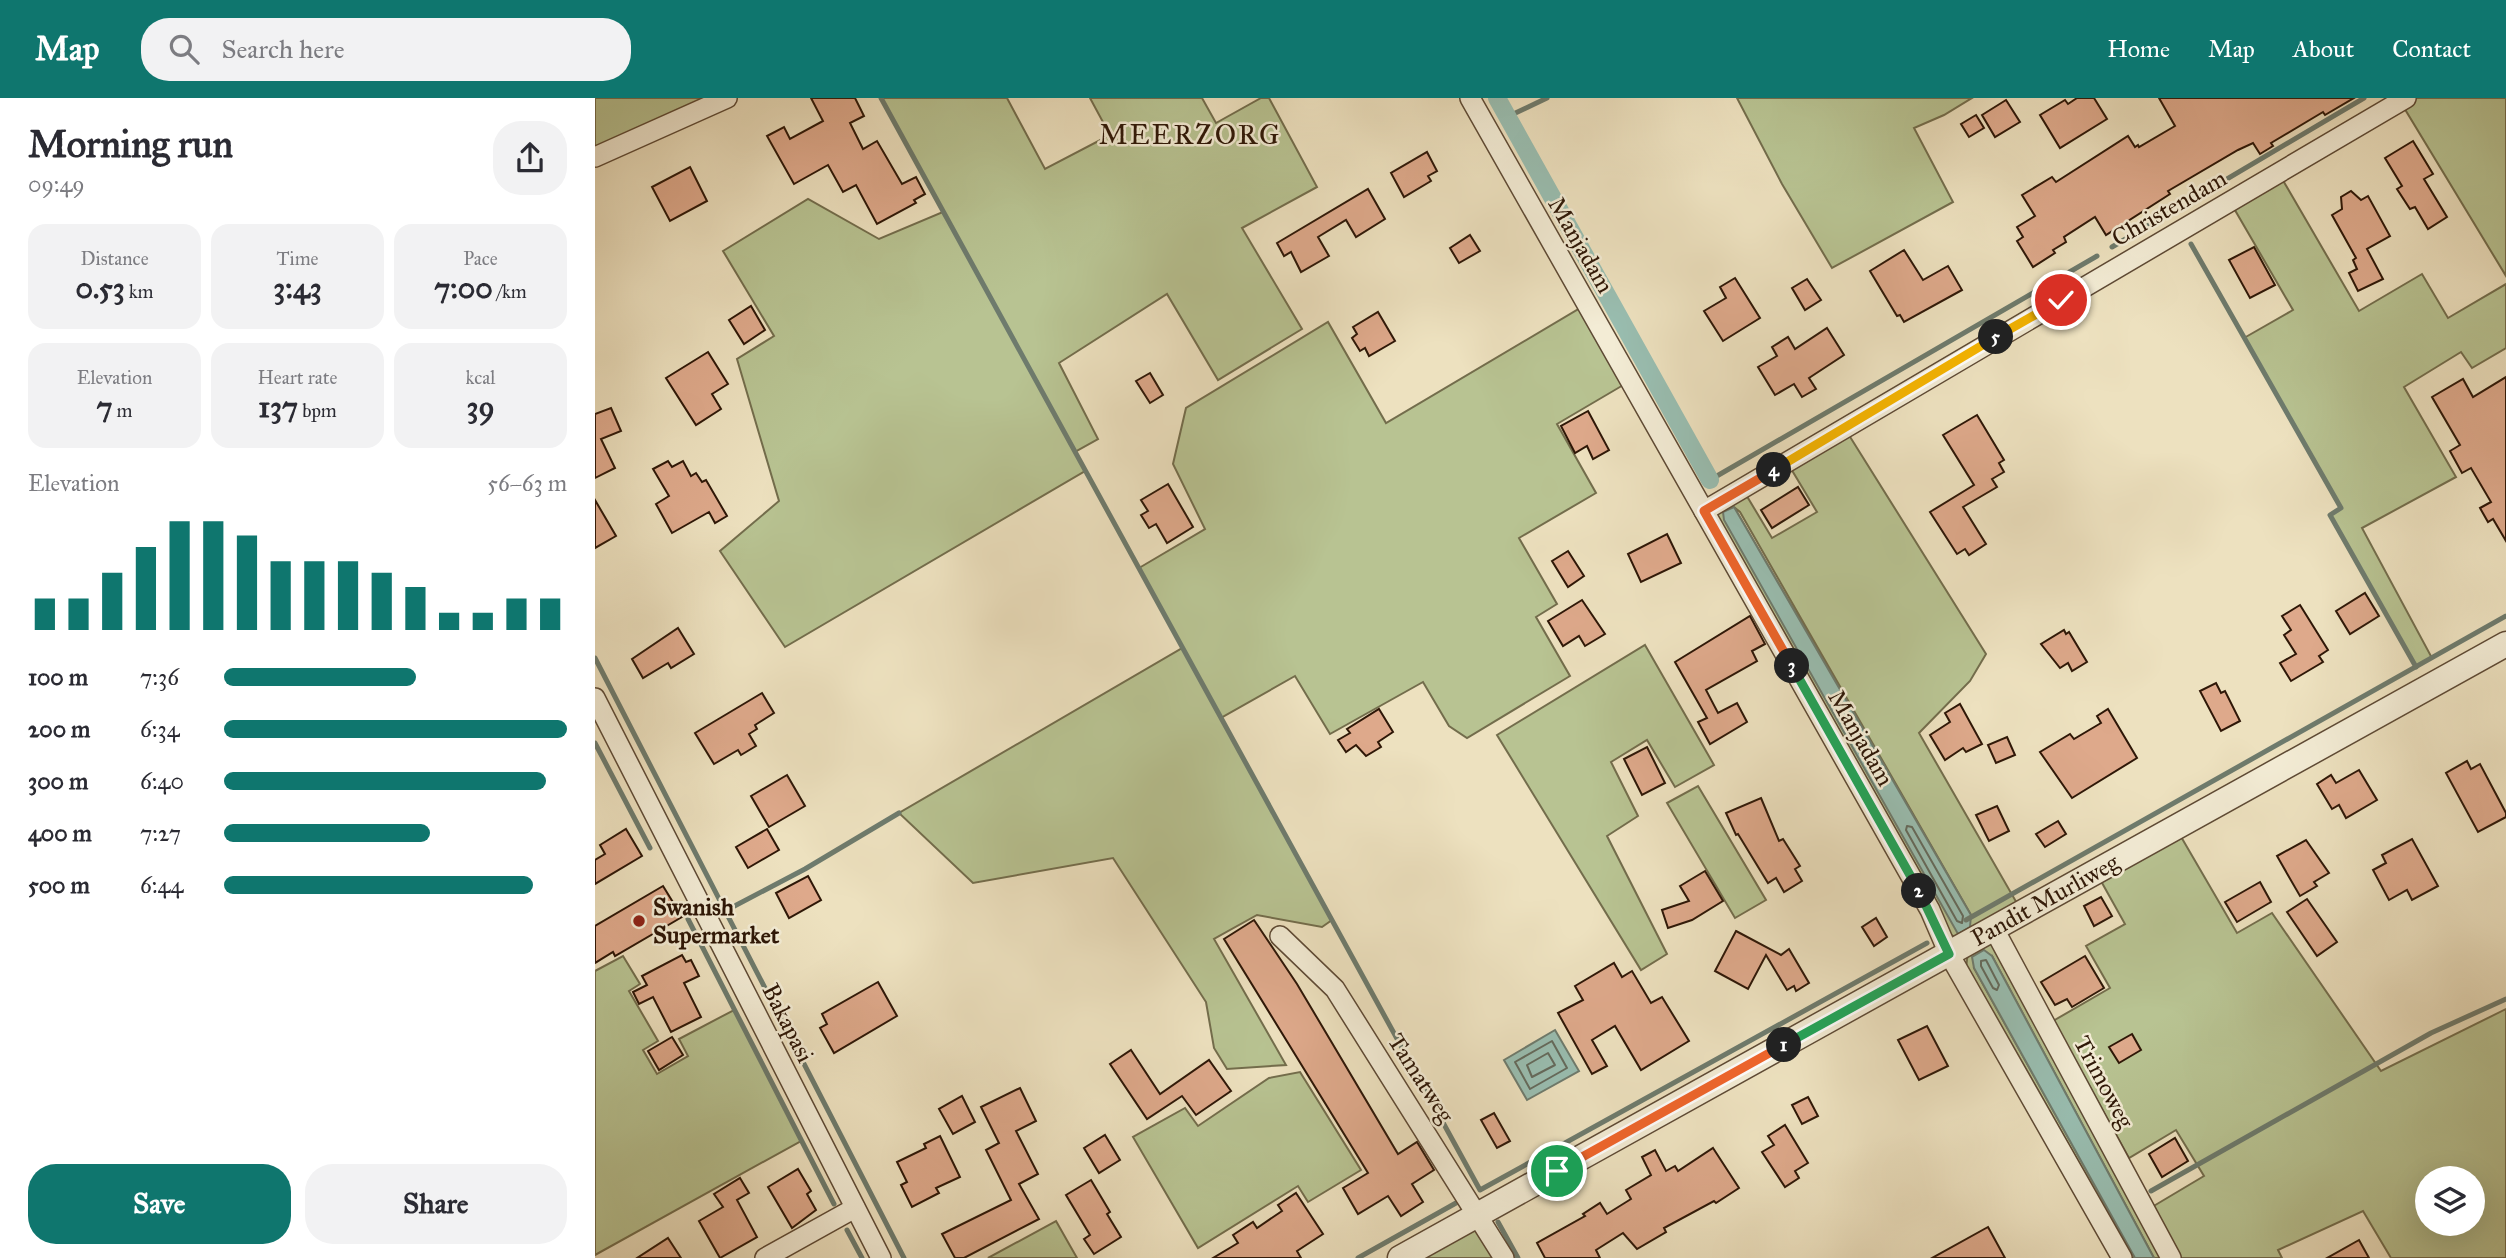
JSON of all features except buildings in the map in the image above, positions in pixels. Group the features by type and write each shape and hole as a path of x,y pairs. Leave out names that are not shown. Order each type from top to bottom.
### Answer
{"street":[{"path":"595,157 727,98"},
{"name":"Manjadam","path":"1470,98 1954,951 2122,1258"},
{"name":"Christendam","path":"1704,511 2406,98"},
{"name":"Pandit Murliweg","path":"1400,1258 2506,643"},
{"name":"Bakapasi","path":"595,698 881,1258"},
{"name":"Trimoweg","path":"1992,931 2171,1258"},
{"name":"Tamatweg","path":"1280,936 1335,989 1479,1214 1504,1258"},
{"path":"765,1258 855,1208"}],"green space":[{"path":"595,98 714,98 595,151"},
{"path":"881,98 1007,98 1045,169 1110,135 1090,98 1202,98 1216,123 1261,98 1269,98 1317,187 1242,228 1302,329 1218,380 1167,294 1059,363 1098,439 1075,452 1085,471 785,647 720,551 779,501 737,359 774,336 723,251 808,199 879,239 943,212"},
{"path":"1737,98 1972,98 1944,115 1914,128 1953,202 1832,268 1782,184"},
{"path":"2417,98 2506,98 2506,276 2403,106"},
{"path":"2281,177 2359,311 2422,274 2448,318 2506,284 2506,348 2472,368 2461,352 2404,387 2456,477 2362,528 2432,658 2416,667 2330,515 2341,508 2244,338 2293,310 2232,205"},
{"path":"1582,307 1625,384 1557,424 1596,493 1519,538 1557,604 1536,617 1570,676 1467,738 1449,726 1423,682 1330,734 1295,676 1221,718 1332,920 1322,927 1257,915 1214,939 1286,1065 1227,1069 1214,1048 1206,1002 1113,858 973,883 899,813 1182,648 1139,568 1205,529 1173,464 1186,408 1328,322 1386,423"},
{"path":"1847,432 1986,654 1970,681 1919,733 2018,905 1957,938 1951,935 1716,515 1745,493 1772,538 1817,512 1790,467","holes":["1734,507 1740,512 1971,915"]},
{"path":"1645,645 1714,765 1675,787 1647,740 1611,762 1638,816 1607,836 1667,954 1641,970 1497,735"},
{"path":"1698,786 1766,900 1735,918 1667,803"},
{"path":"2180,835 2237,933 2272,913 2381,1071 2506,1009 2506,1258 2391,1258 2363,1211 2278,1250 2282,1258 2181,1258 2152,1207 2204,1176 2176,1130 2129,1158 2053,1021 2110,988 2086,946 2125,924 2101,881"},
{"path":"1992,943 2163,1258 2154,1258 1992,956 1974,968 2135,1258 2129,1258 1966,968 1968,952"},
{"path":"623,956 640,984 629,991 658,1041 643,1050 657,1074 688,1056 679,1039 734,1010 801,1141 595,1255 595,971"},
{"path":"1300,1072 1361,1170 1308,1202 1298,1186 1198,1248 1133,1137 1185,1108 1198,1126 1269,1078"},
{"path":"1056,1221 1077,1258 988,1258"},
{"path":"1475,1230 1499,1258 1419,1258"}],"water":[{"path":"1734,507 1971,915 1970,927 1958,934 1724,520 1723,512"},
{"path":"1984,950 1992,956 2154,1258 2135,1258 1974,968 1972,957"},
{"path":"1555,1030 1579,1071 1527,1100 1504,1060"}],"waterway":[{"path":"881,98 1480,1190 1927,943"},
{"path":"1497,98 1710,480"},
{"path":"1507,117 1547,98"},
{"path":"2112,247 2364,98"},
{"path":"2191,244 2341,508 2330,515 2416,667"},
{"path":"1710,480 2097,256"},
{"path":"1966,920 2506,616"},
{"path":"595,658 904,1258"},
{"path":"595,743 650,848"},
{"path":"725,911 805,869 899,813"},
{"path":"688,919 834,1204"},
{"path":"2151,1191 2431,1033 2506,999"},
{"path":"1358,1258 1456,1203"},
{"path":"1498,1222 1518,1258"},
{"path":"847,1230 862,1258"}],"place":[{"name":"Swanish Supermarket","path":"639,921"}],"district":[{"name":"MEERZORG","path":"1190,134"}],"route":[{"path":"1557,1171 1949,954 1930,911 1704,511 2061,300"}]}
